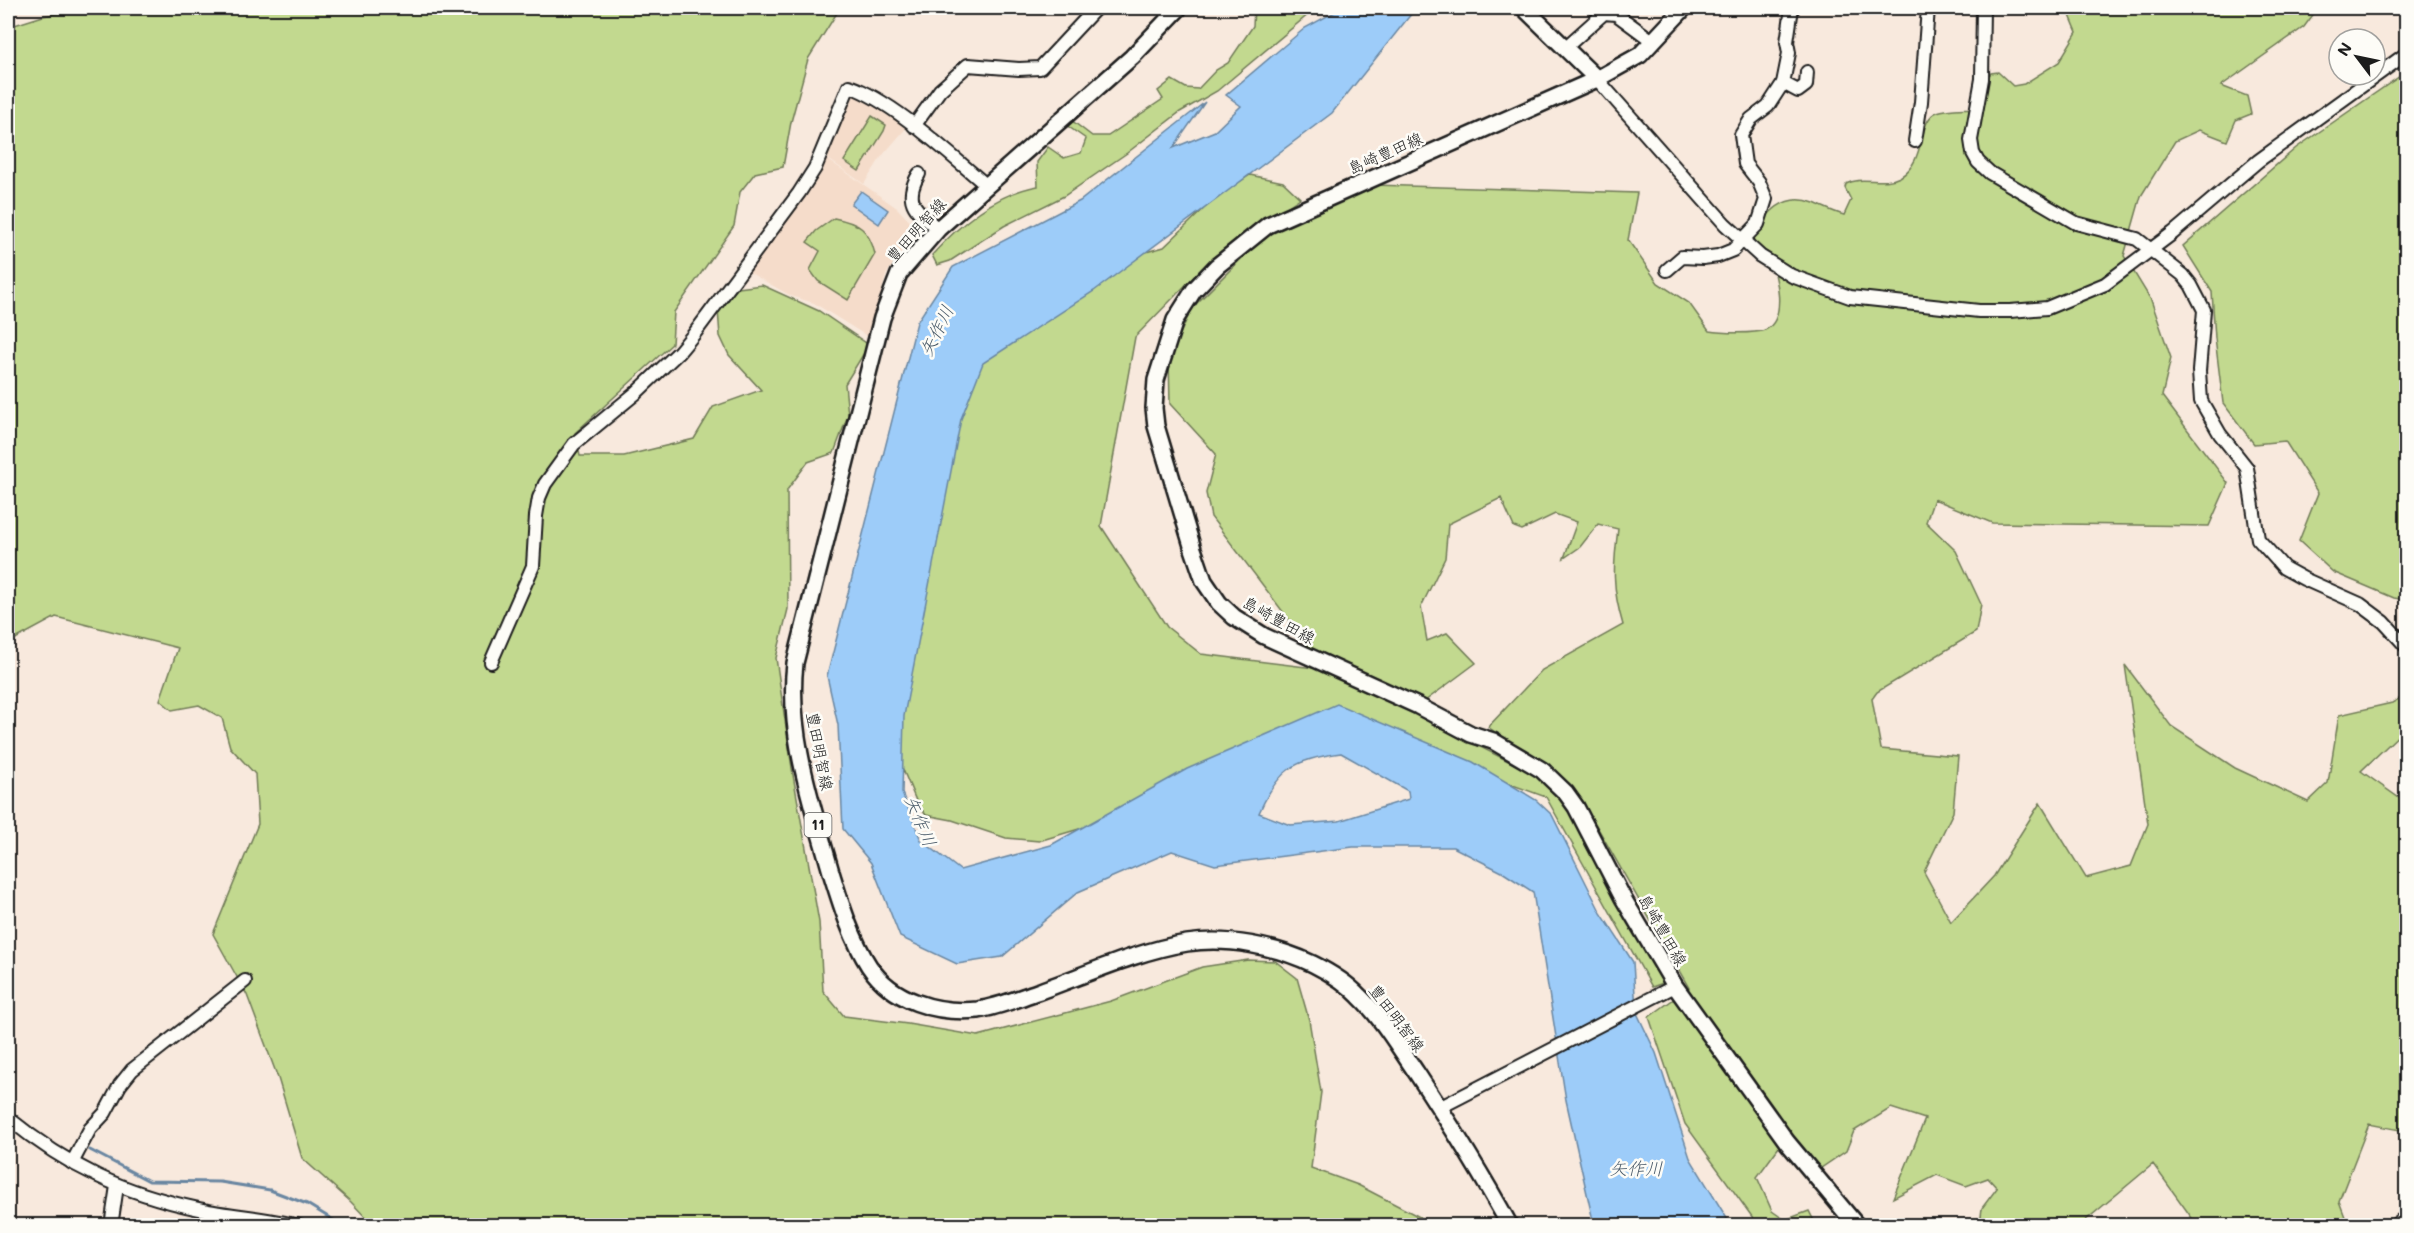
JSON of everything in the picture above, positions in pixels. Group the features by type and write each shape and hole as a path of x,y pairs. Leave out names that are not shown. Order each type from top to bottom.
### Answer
{"main road":[{"name":"豊田明智線","path":"1179,8 1132,57 938,229 899,274 882,318 799,643 792,686 797,744 820,834 840,902 856,942 870,967 888,986 911,1001 938,1009 981,1010 1155,950 1206,941 1256,945 1287,953 1313,964 1356,993 1384,1026 1439,1108 1510,1226"},
{"path":"1524,8 1566,46 1597,79"},
{"name":"島崎豊田線","path":"1684,8 1640,55 1597,79 1268,225 1217,267 1194,290 1175,320 1156,380 1156,426 1204,581 1219,603 1234,617 1264,636 1418,706 1471,734 1493,741 1542,770 1566,793 1576,807 1670,988 1787,1142 1857,1226"}],"street":[{"path":"914,126 940,90 968,65 1018,69 1040,68 1096,8"},
{"path":"1667,270 1682,257 1718,256 1733,250 1758,224 1766,199 1759,183 1745,164 1741,135 1751,118 1768,106 1784,82 1792,8"},
{"path":"1916,141 1928,8"},
{"path":"1983,8 1982,79 1971,140 1973,153 1978,162 1990,173 2062,217 2092,229 2137,239 2183,275 2204,310 2199,371 2201,401 2220,434 2247,468 2257,534 2262,546 2276,561 2294,574 2360,604 2384,622 2406,646"},
{"path":"1566,46 1604,13 1616,14 1654,42"},
{"path":"1597,79 1725,224 1760,256 1792,276 1850,297 1979,311 2010,311 2047,308 2105,284 2173,233 2258,161 2406,54"},
{"path":"1784,82 1798,91 1806,85 1807,72"},
{"path":"491,662 533,566 536,516 539,498 545,484 574,444 636,393 679,352 694,334 799,194 815,168 849,86 862,91 914,126 986,185"},
{"path":"919,174 911,192 911,202 919,213 938,229"},
{"path":"72,1164 90,1129 105,1113 120,1085 132,1070 245,981"},
{"path":"1439,1108 1670,988"},
{"path":"8,1118 43,1146 72,1164 117,1186 199,1209 299,1226"},
{"path":"111,1226 117,1186"},
{"path":"2394,1226 2406,1217"}],"shaded area":[{"path":"849,91 861,93 908,126 882,156 864,184 824,156"},
{"path":"824,157 897,208 920,232 899,253 886,275 870,338 814,303 791,296 747,271"}],"green space":[{"path":"88,8 840,8 808,59 791,122 783,167 755,173 740,192 734,226 674,312 672,344 575,433 580,456 624,456 694,439 713,407 761,390 729,355 720,336 718,310 738,288 762,285 819,311 869,345 845,384 848,415 834,453 808,462 787,490 788,609 776,658 793,775 819,922 823,991 844,1016 978,1036 1111,1001 1202,967 1248,960 1275,961 1297,978 1309,1020 1321,1092 1311,1168 1358,1185 1435,1225 373,1225 302,1158 278,1078 247,995 213,934 258,824 255,774 230,747 222,718 199,705 172,710 160,700 178,648 56,617 8,643 8,27 43,16"},
{"path":"1254,8 1316,8 1217,91 1180,112 1127,153 1064,196 1004,226 950,261 937,265 932,255 967,222 994,203 1038,186 1037,162 1048,147 1064,158 1081,153 1086,139 1066,125 1071,120 1092,136 1108,136 1163,99 1158,91 1172,80 1186,88 1198,89 1216,70 1228,63 1253,26"},
{"path":"2067,8 2318,8 2304,27 2221,86 2247,96 2251,114 2236,120 2227,141 2199,130 2175,141 2141,196 2124,256 2151,300 2171,358 2162,396 2228,483 2209,526 1992,523 1934,499 1926,522 1956,551 1981,604 1976,632 1877,692 1872,699 1881,749 1958,756 1953,812 1924,872 1951,922 1994,876 2040,803 2086,878 2131,866 2148,824 2125,665 2171,726 2235,768 2308,802 2328,783 2339,715 2392,703 2406,695 2406,728 2361,771 2406,803 2406,1124 2400,1130 2369,1124 2339,1201 2348,1225 2197,1225 2153,1164 2080,1225 1980,1225 1982,1208 1997,1188 1988,1178 1966,1186 1937,1175 1893,1198 1925,1119 1891,1108 1854,1131 1846,1151 1821,1168 1795,1144 1779,1147 1757,1177 1772,1211 1785,1220 1809,1211 1816,1225 1758,1225 1685,1124 1649,1017 1689,988 1596,825 1570,785 1488,727 1542,670 1623,625 1614,577 1618,529 1598,524 1580,547 1564,558 1577,522 1555,514 1522,530 1514,527 1501,498 1448,524 1445,558 1421,607 1427,641 1447,633 1476,663 1425,701 1315,654 1211,517 1206,493 1216,454 1170,404 1169,358 1192,308 1265,235 1373,185 1637,193 1628,240 1658,283 1689,303 1709,331 1746,333 1765,330 1772,325 1776,317 1779,297 1769,258 1750,238 1768,214 1784,203 1803,200 1844,215 1851,200 1845,188 1846,184 1858,180 1886,181 1900,177 1909,170 1914,161 1931,116 1951,109 1974,108 1985,81 1991,73 1998,72 2013,86 2024,84 2059,62 2077,32"},
{"path":"2406,72 2406,600 2394,598 2333,572 2299,541 2318,493 2285,441 2254,444 2223,403 2212,292 2183,246 2296,148"},
{"path":"872,116 886,125 859,171 844,161"},
{"path":"1250,175 1283,182 1300,198 1212,258 1135,337 1101,526 1167,627 1201,654 1314,668 1351,681 1557,786 1666,982 1652,987 1546,797 1457,765 1347,712 1109,820 1039,841 1006,838 952,820 926,815 917,803 896,753 947,454 982,345 1121,259 1164,247 1214,199"},
{"path":"834,218 862,228 873,245 875,254 848,300 818,281 810,270 820,251 807,242 816,231"}],"water":[{"name":"矢作川","path":"1342,8 1416,8 1332,113 1094,291 983,363 961,419 904,716 902,793 921,840 960,870 1051,845 1187,769 1337,704 1473,762 1536,800 1552,815 1601,913 1633,962 1636,1011 1656,1053 1690,1158 1731,1225 1594,1225 1566,1100 1533,892 1502,872 1453,847 1353,847 1215,865 1172,851 1078,892 1002,957 957,964 900,937 871,863 843,829 838,725 827,676 917,322 953,267 1080,201 1205,102 1173,148 1215,131 1241,106 1226,95 1305,28","holes":["1341,753 1408,791 1409,799 1339,821 1290,825 1259,813 1281,776 1300,763 1325,755"]},
{"path":"861,191 888,210 879,224 851,204"}],"waterway":[{"path":"90,1150 149,1181 220,1182 270,1190 307,1204 343,1226"}]}
